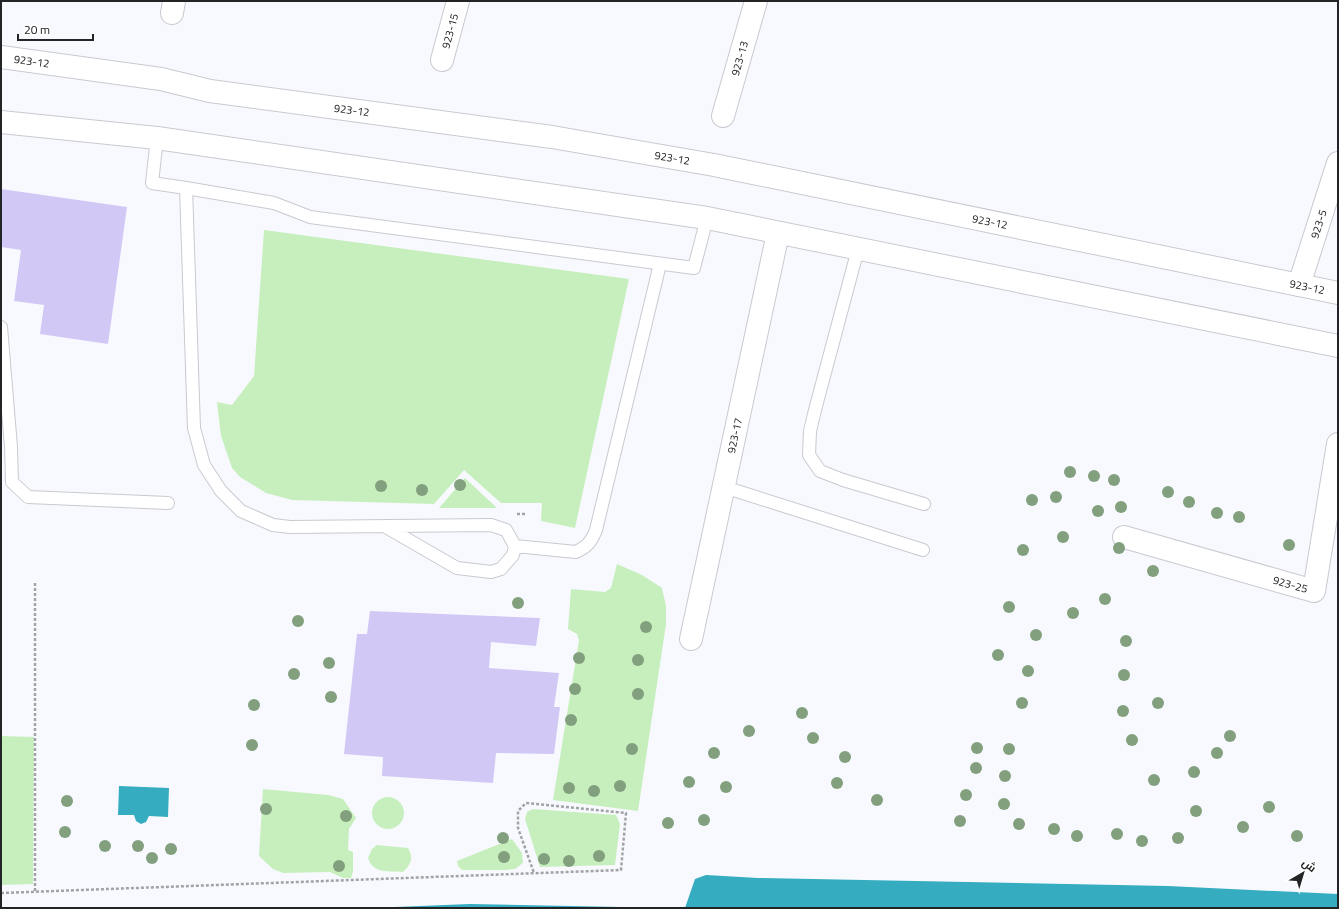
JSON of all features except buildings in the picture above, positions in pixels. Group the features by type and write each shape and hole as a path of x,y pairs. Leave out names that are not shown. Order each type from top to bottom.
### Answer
{"street":[{"name":"923-15","path":"442,60 458,1"},
{"name":"923-13","path":"723,116 756,1"},
{"name":"923-12","path":"1,57 161,79 210,91 552,137 714,165 1338,293"},
{"path":"1,122 157,138 706,218 1338,346"},
{"name":"923-5","path":"1299,285 1338,163"},
{"name":"923-17","path":"691,639 778,233"},
{"name":"923-25","path":"1124,538 1314,591 1338,444"}],"lane":[{"path":"157,138 152,183 274,203 310,217 694,268 706,218"},
{"path":"186,188 194,428 204,465 221,491 241,511 273,525 290,527 385,526 490,525 506,530 515,546 513,555 501,569 491,572 457,568 385,526"},
{"path":"858,249 810,431 809,455 820,471 843,480 924,504"},
{"path":"515,546 576,552 591,542 596,530 660,264"},
{"path":"1,327 11,447 12,482 28,496 168,504"},
{"path":"724,487 923,550"}],"path":[{"path":"510,514 526,514"},
{"path":"34,583 35,891"},
{"path":"1,893 621,870 626,813 526,803 518,811 518,828 534,873"}],"green space":[{"path":"264,230 629,279 575,528 541,521 542,503 501,503 464,470 434,504 292,500 266,493 240,477 232,468 221,436 217,402 232,405 254,376"},
{"path":"465,478 497,508 439,508"},
{"path":"617,564 642,575 662,588 666,606 666,624 638,811 553,800 579,640 577,634 568,629 571,589 605,592 611,588"},
{"path":"1,736 34,737 33,884 1,885"},
{"path":"263,789 328,795 343,799 356,818 349,829 348,850 353,852 353,872 351,878 343,878 330,872 283,873 273,869 259,856"},
{"path":"385,797 391,797 401,804 404,813 403,819 397,826 391,829 385,829 375,822 372,816 372,810 379,800"},
{"path":"533,809 616,815 620,824 615,865 540,867 525,819 527,812"},
{"path":"512,839 522,853 523,863 515,869 462,870 458,866 457,861"},
{"path":"377,845 408,848 411,855 411,861 408,867 403,872 382,871 374,867 368,858 372,849"}],"water":[{"path":"119,786 169,788 168,817 149,816 146,822 141,824 136,821 134,815 118,815"},
{"path":"706,875 758,878 1168,886 1338,894 1338,908 685,908 695,879"},
{"path":"470,904 670,908 370,908"}]}
